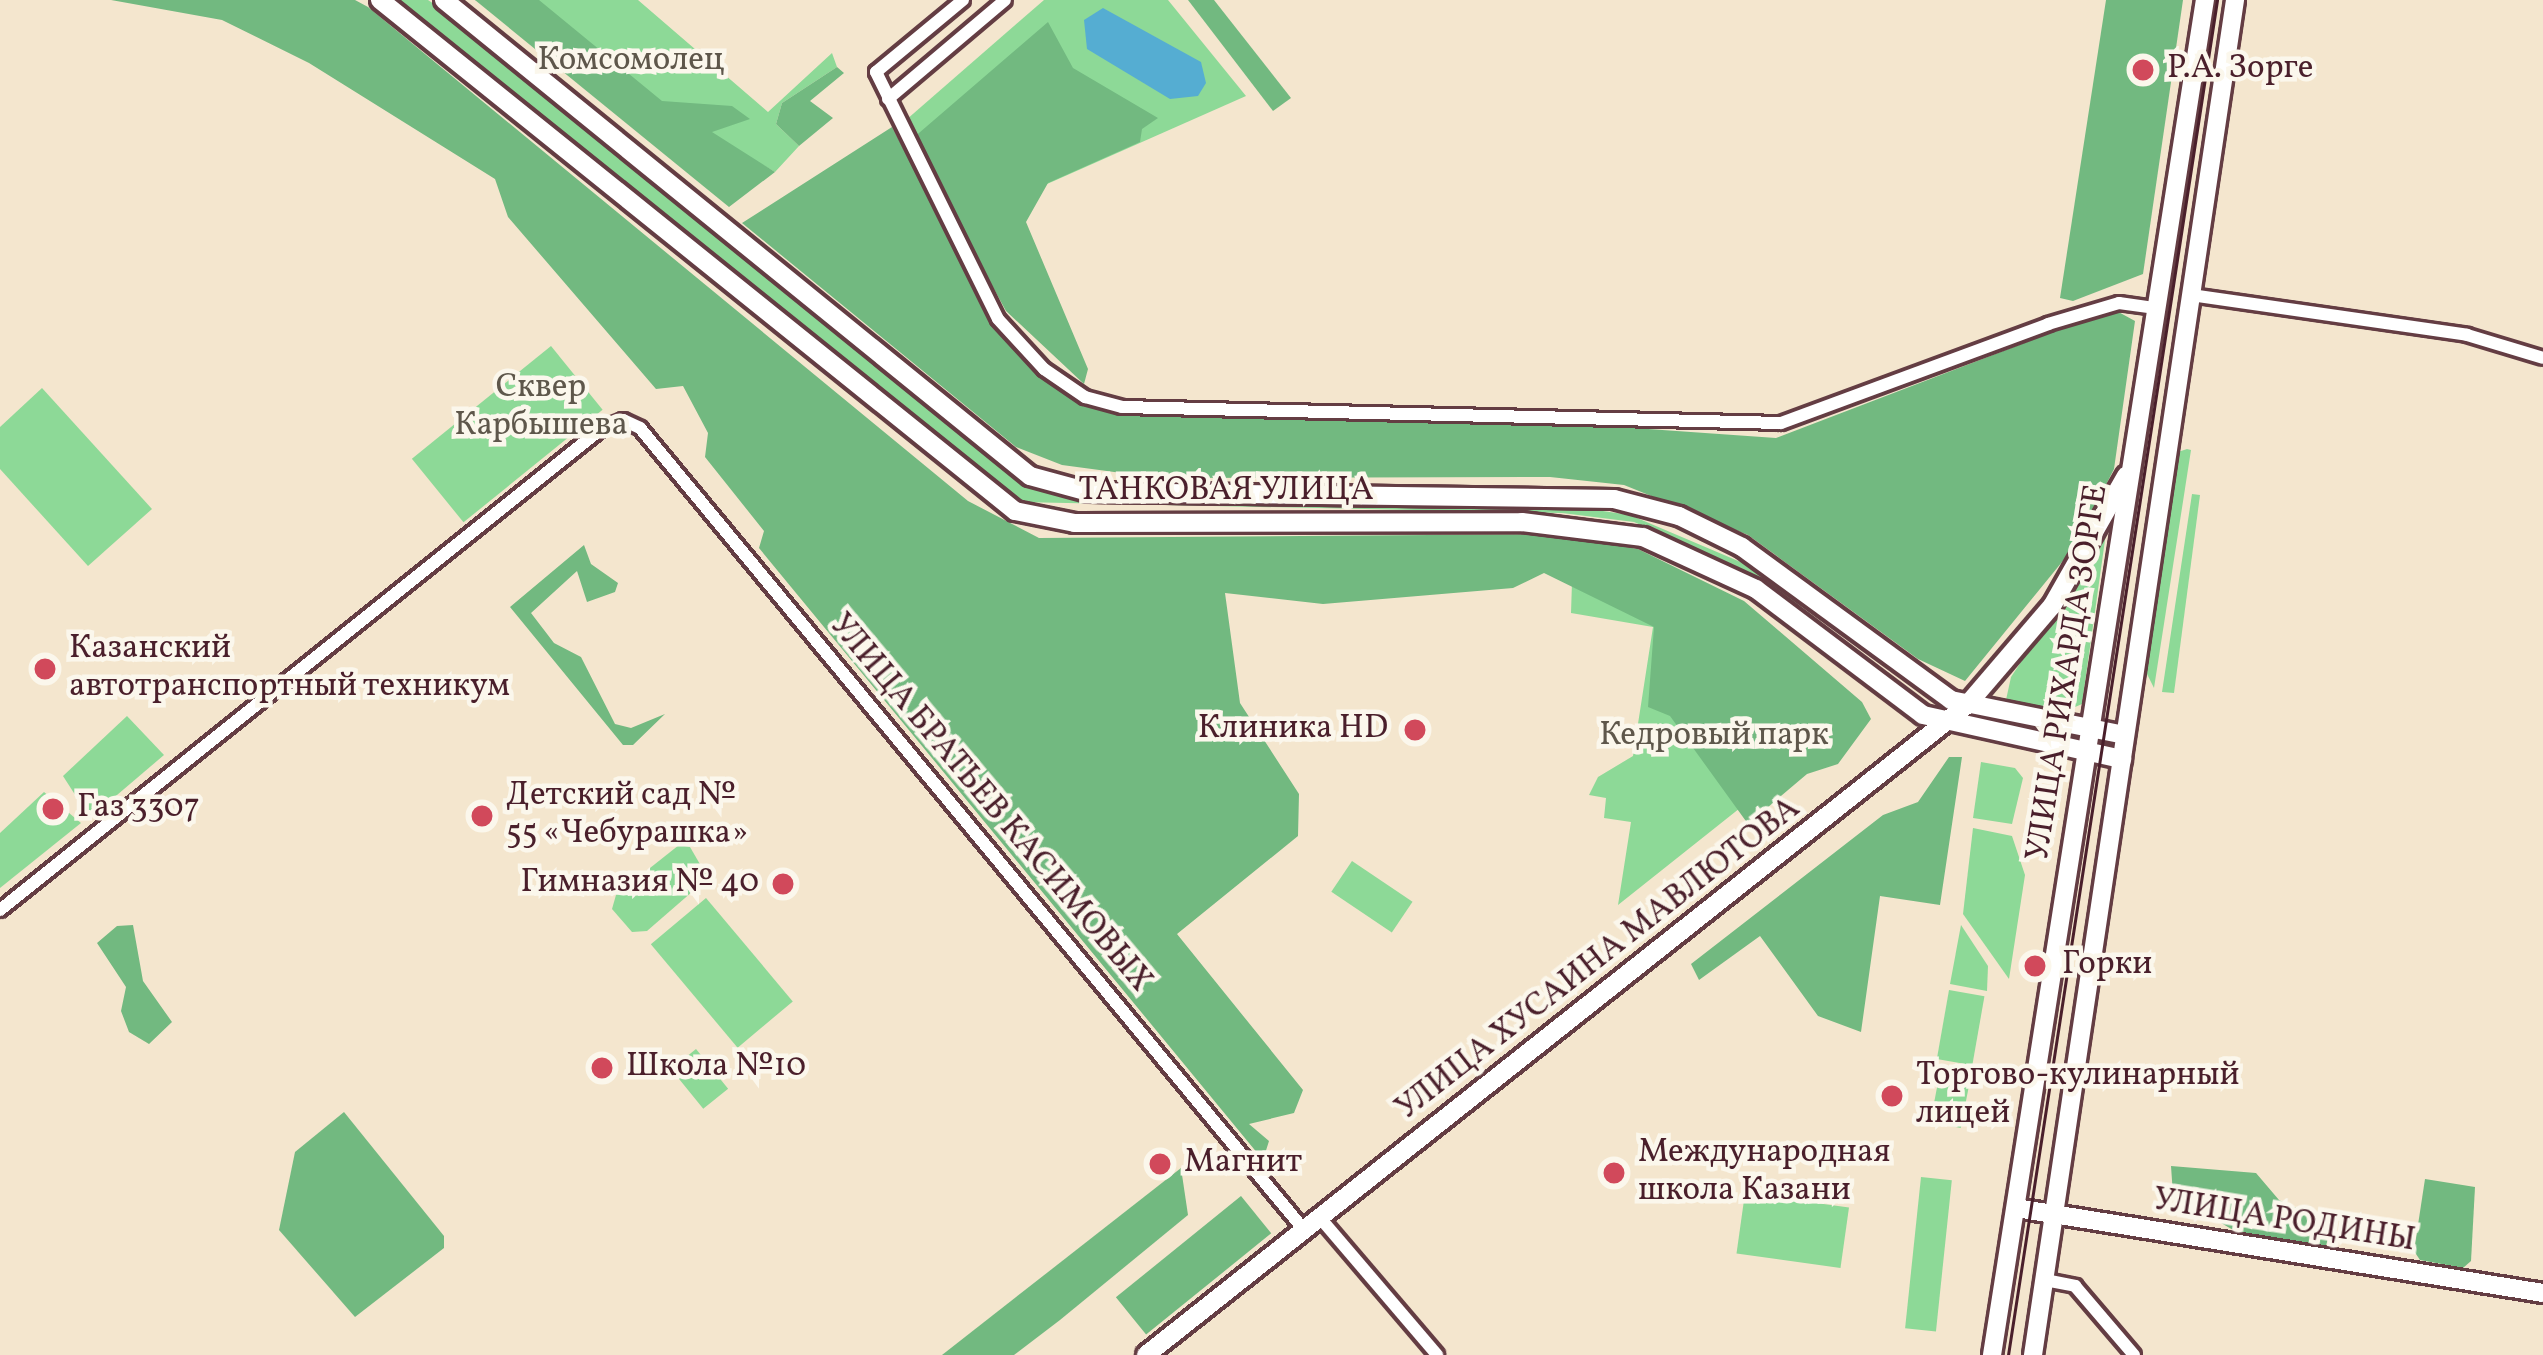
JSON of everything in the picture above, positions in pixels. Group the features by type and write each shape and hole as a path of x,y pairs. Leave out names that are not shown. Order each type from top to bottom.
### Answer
{"main road":[{"name":"ТАНКОВАЯ УЛИЦА","path":"380,0 1015,511 1075,523 1522,522 1643,537 1756,589 1944,724 2122,759"},
{"name":"ТАНКОВАЯ УЛИЦА","path":"444,0 1030,476 1089,492 1614,499 1679,516 1742,547 1917,680 1967,705 2126,735"},
{"name":"УЛИЦА РИХАРДА ЗОРГЕ","path":"1992,1355 2205,0"},
{"name":"УЛИЦА РИХАРДА ЗОРГЕ","path":"2032,1355 2235,0"},
{"name":"УЛИЦА ХУСАИНА МАВЛЮТОВА","path":"1146,1355 1967,705 2052,606 2134,461"},
{"name":"УЛИЦА РОДИНЫ","path":"2015,1208 2543,1294"}],"street":[{"path":"963,0 876,72 998,320 1044,369 1085,397 1122,407 1781,423 2048,324 2119,303 2156,308"},
{"path":"887,99 1005,0"},
{"path":"2191,295 2467,335 2543,358"},
{"name":"УЛИЦА БРАТЬЕВ КАСИМОВЫХ","path":"0,910 601,429 623,420 654,444 1313,1225 1437,1355"},
{"path":"2044,1280 2075,1286 2134,1355"}],"green space":[{"path":"111,0 355,0 368,7 968,501 1039,538 1548,534 1638,549 1744,601 1862,702 1871,719 1838,764 1807,774 1748,824 1670,716 1648,707 1654,627 1544,573 1513,588 1323,604 1225,593 1240,703 1299,794 1298,836 1177,934 1303,1090 1294,1113 1249,1124 1269,1141 1263,1160 759,548 764,531 705,457 708,433 683,386 656,389 508,217 495,179 309,63 222,20"},
{"path":"391,0 428,0 446,12 1028,484 1086,501 1562,505 1630,515 1750,566 1919,700 1747,572 1634,522 1562,513 1019,502"},
{"name":"Комсомолец","path":"475,0 638,0 768,112 832,53 837,67 782,103 776,124 799,146 775,172"},
{"path":"475,0 539,0 662,101 732,106 750,119 712,132 775,172 729,207"},
{"path":"1044,0 1168,0 1246,96 959,223 906,120"},
{"path":"1188,0 1214,0 1291,98 1273,111"},
{"path":"2106,0 2183,0 2143,274 2073,301 2060,298"},
{"path":"1048,22 1073,68 1158,118 1142,129 1140,142 1048,183 1026,222 1088,369 1084,384 1006,311 912,139"},
{"path":"837,67 844,73 810,101 833,118 799,146 776,124 782,103"},
{"path":"892,127 993,321 1040,375 1080,401 1123,412 1492,418 1776,438 2113,309 2135,321 2114,469 2075,546 1965,681 1918,659 1748,535 1624,485 1550,477 1159,478 1062,465 1016,447 742,223"},
{"name":"Сквер Карбышева","path":"551,346 603,410 463,522 412,459"},
{"path":"42,388 152,509 88,566 0,469 0,427"},
{"path":"2191,450 2154,688 2146,672 2151,612 2175,453"},
{"path":"2192,494 2200,495 2174,693 2162,692"},
{"path":"2106,533 2082,704 2066,711 2006,700 2011,677"},
{"path":"584,545 591,564 618,583 615,592 587,602 577,571 531,613 554,643 581,657 615,724 631,728 665,714 633,745 623,745 510,607"},
{"name":"Кедровый парк","path":"1572,582 1656,621 1794,765 1618,905 1631,822 1604,818 1606,798 1589,795 1598,777 1633,756 1653,627 1571,613"},
{"path":"127,716 164,755 90,818 63,776"},
{"path":"1949,757 1962,757 1940,905 1880,896 1861,1032 1818,1016 1760,936 1699,980 1691,964 1883,815 1918,802"},
{"path":"1981,762 2015,768 2023,778 2012,824 1973,818"},
{"path":"44,792 81,823 0,888 0,833"},
{"path":"1973,828 2012,836 2025,875 2009,979 1963,914"},
{"path":"679,845 690,847 708,878 647,931 632,932 612,909 616,895"},
{"path":"1352,861 1413,902 1392,932 1331,892"},
{"path":"706,898 793,1001 738,1048 651,944"},
{"path":"133,925 143,981 172,1022 149,1044 129,1032 121,1011 126,987 97,943 117,926"},
{"path":"1961,925 1988,966 1987,991 1950,984"},
{"path":"1949,990 1984,996 1972,1065 1937,1059"},
{"path":"696,1049 728,1089 703,1109 671,1069"},
{"path":"1941,1067 1971,1073 1961,1128 1930,1122"},
{"path":"344,1112 444,1236 444,1248 355,1317 279,1230 295,1152"},
{"path":"2171,1166 2256,1173 2279,1200 2331,1224 2326,1247 2240,1234 2173,1195"},
{"path":"1181,1168 1188,1215 1060,1320 1014,1355 942,1355"},
{"path":"1921,1177 1952,1180 1936,1331 1905,1328"},
{"path":"2425,1179 2475,1187 2471,1261 2463,1268 2420,1260 2414,1251"},
{"path":"1745,1193 1849,1208 1840,1268 1737,1253"},
{"path":"1241,1196 1271,1233 1146,1335 1116,1297"}],"water":[{"path":"1103,8 1201,62 1206,83 1198,96 1170,99 1087,49 1084,20"}],"tram line":[{"path":"2008,1355 2217,0"}],"place":[{"name":"Р.А. Зорге","path":"2143,70"},
{"name":"Казанский автотранспортный техникум","path":"45,669"},
{"name":"Клиника HD","path":"1415,730"},
{"name":"Газ 3307","path":"53,809"},
{"name":"Детский сад № 55 «Чебурашка»","path":"482,816"},
{"name":"Гимназия № 40","path":"783,884"},
{"name":"Горки","path":"2035,966"},
{"name":"Школа №10","path":"602,1068"},
{"name":"Торгово-кулинарный лицей","path":"1892,1096"},
{"name":"Магнит","path":"1160,1164"},
{"name":"Международная школа Казани","path":"1614,1173"}]}
